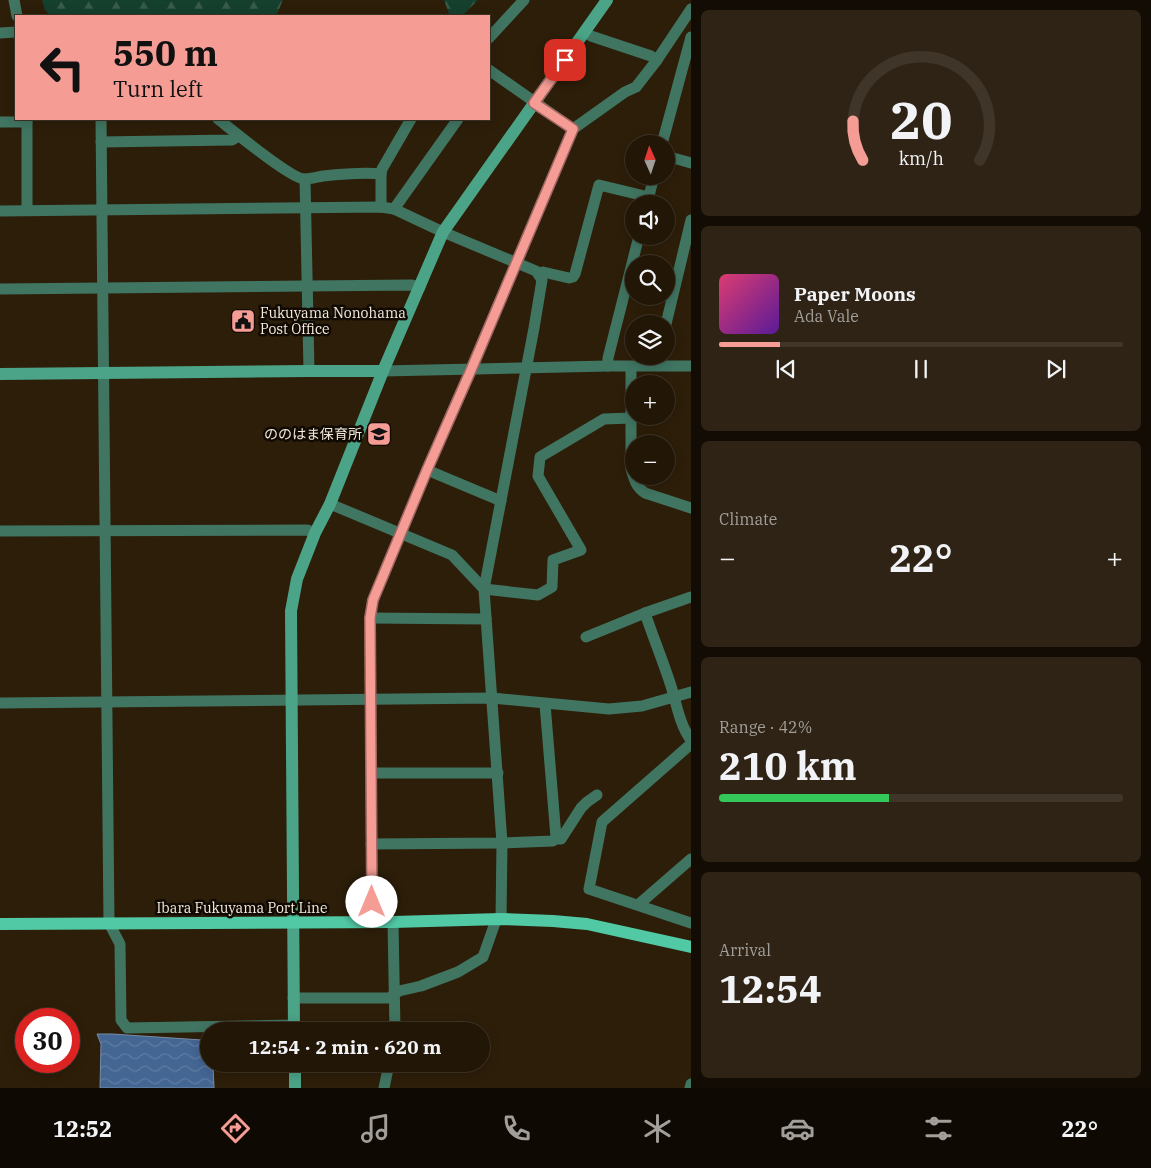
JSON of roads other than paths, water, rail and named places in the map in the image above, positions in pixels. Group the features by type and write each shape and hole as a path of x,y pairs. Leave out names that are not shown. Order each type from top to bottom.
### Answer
{"main road":[{"name":"Ibara Fukuyama Port Line","path":"0,924 553,921 587,924 691,947"}],"street":[{"path":"14,0 17,15"},
{"path":"490,37 524,0"},
{"path":"294,1022 291,611 297,579 443,232 607,0"},
{"path":"372,922 370,618 373,600 573,129 625,92 636,87 657,60 691,9"},
{"path":"0,33 15,32"},
{"path":"585,32 591,36 651,56 657,60"},
{"path":"665,135 686,75 691,37"},
{"path":"490,73 573,129"},
{"path":"0,122 26,120 27,210"},
{"path":"101,120 109,924 120,944 121,1020 127,1028 200,1028"},
{"path":"219,120 286,170 300,178 381,174"},
{"path":"381,206 382,169 410,120"},
{"path":"394,209 457,120"},
{"path":"102,142 232,140 239,136"},
{"path":"675,159 691,163"},
{"path":"305,179 308,371"},
{"path":"539,274 543,272 569,278 573,277 599,185 632,195"},
{"path":"0,211 381,206 394,209 536,271 542,280 484,589 502,843 498,920 483,957 458,972 421,986 400,991 390,998 293,998"},
{"path":"668,315 691,220"},
{"path":"608,366 608,358 637,245"},
{"path":"0,289 412,285 420,288"},
{"path":"675,364 691,366"},
{"path":"0,374 471,370 630,367 639,365"},
{"path":"630,367 630,375"},
{"path":"330,504 452,555 484,589 538,595 552,587 553,560 581,550 538,476 540,457 604,418 625,418"},
{"path":"631,425 631,469 638,486 645,492 691,508"},
{"path":"427,470 501,501"},
{"path":"0,531 307,530 315,533"},
{"path":"586,637 691,597"},
{"path":"645,613 691,740"},
{"path":"370,618 486,619"},
{"path":"0,703 492,698 598,709 626,709 691,692"},
{"path":"545,704 555,839"},
{"path":"691,744 602,822 589,889 691,923"},
{"path":"371,773 498,773"},
{"path":"371,844 553,841 561,839 581,808 586,802 597,795"},
{"path":"638,905 691,859"},
{"path":"394,922 395,1022"},
{"path":"294,1072 295,1088"},
{"path":"384,1088 387,1072"},
{"path":"690,1088 691,1084"}],"water":[{"path":"97,1034 200,1040 200,1072 213,1072 214,1088 100,1088 101,1044"}],"place":[{"name":"Fukuyama Nonohama Post Office","path":"243,321"},
{"name":"ののはま保育所","path":"379,434"}]}
